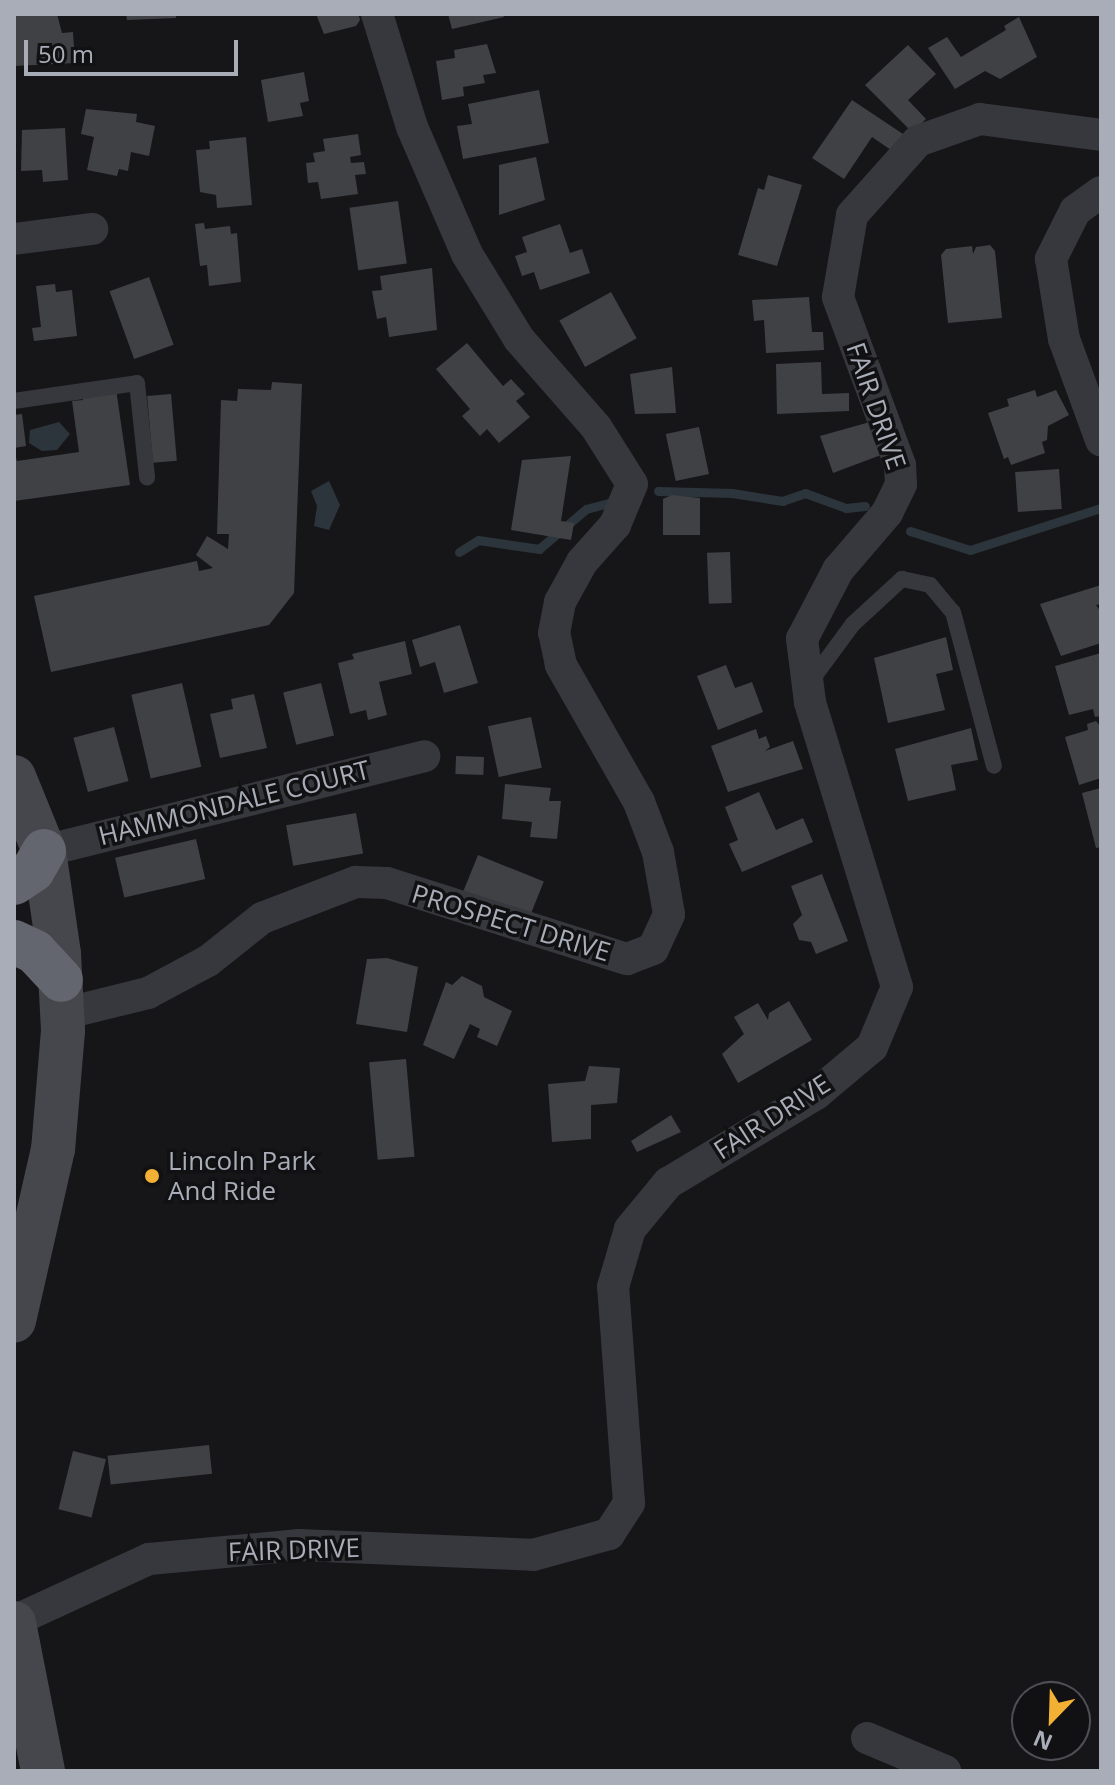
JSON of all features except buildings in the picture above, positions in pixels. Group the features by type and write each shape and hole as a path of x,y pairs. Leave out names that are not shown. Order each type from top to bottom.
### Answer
{"highway":[{"path":"14,883 33,870 29,853"},
{"path":"14,942 35,952 62,997"}],"main road":[{"path":"14,777 62,997 53,1149 14,1321"},
{"path":"14,1622 43,1771"}],"street":[{"name":"PROSPECT DRIVE","path":"62,997 113,1006 148,993 208,961 262,918 356,882 387,883 627,959 653,949 669,914 658,852 639,802 561,665 554,633 560,602 582,562 615,525 632,484 596,427 519,339 467,254 412,127 377,14"},
{"name":"FAIR DRIVE","path":"14,1622 149,1559 299,1545 533,1555 609,1534 629,1503 613,1287 630,1229 668,1183 816,1094 872,1047 897,987 808,686 802,639 838,570 887,513 901,484 900,465 838,297 852,215 918,141 980,119 1101,135"},
{"path":"1101,192 1075,211 1051,259 1064,339 1101,440"},
{"path":"14,239 92,229"},
{"name":"HAMMONDALE COURT","path":"29,853 424,756"},
{"path":"867,1738 945,1771"}],"lane":[{"path":"14,401 137,383 147,477"},
{"path":"808,686 853,624 902,579 930,585 953,612 994,766"}],"shaded area":[{"path":"59,422 70,434 57,450 42,451 29,443 30,430"},
{"path":"329,481 340,505 329,530 314,526 317,506 311,491"}],"waterway":[{"path":"658,491 732,493 782,501 805,493 846,508 865,506"},
{"path":"459,552 478,540 539,549 586,509 608,503"},
{"path":"910,531 970,550 1101,508"}],"place":[{"name":"Lincoln Park And Ride","path":"152,1176"}]}
